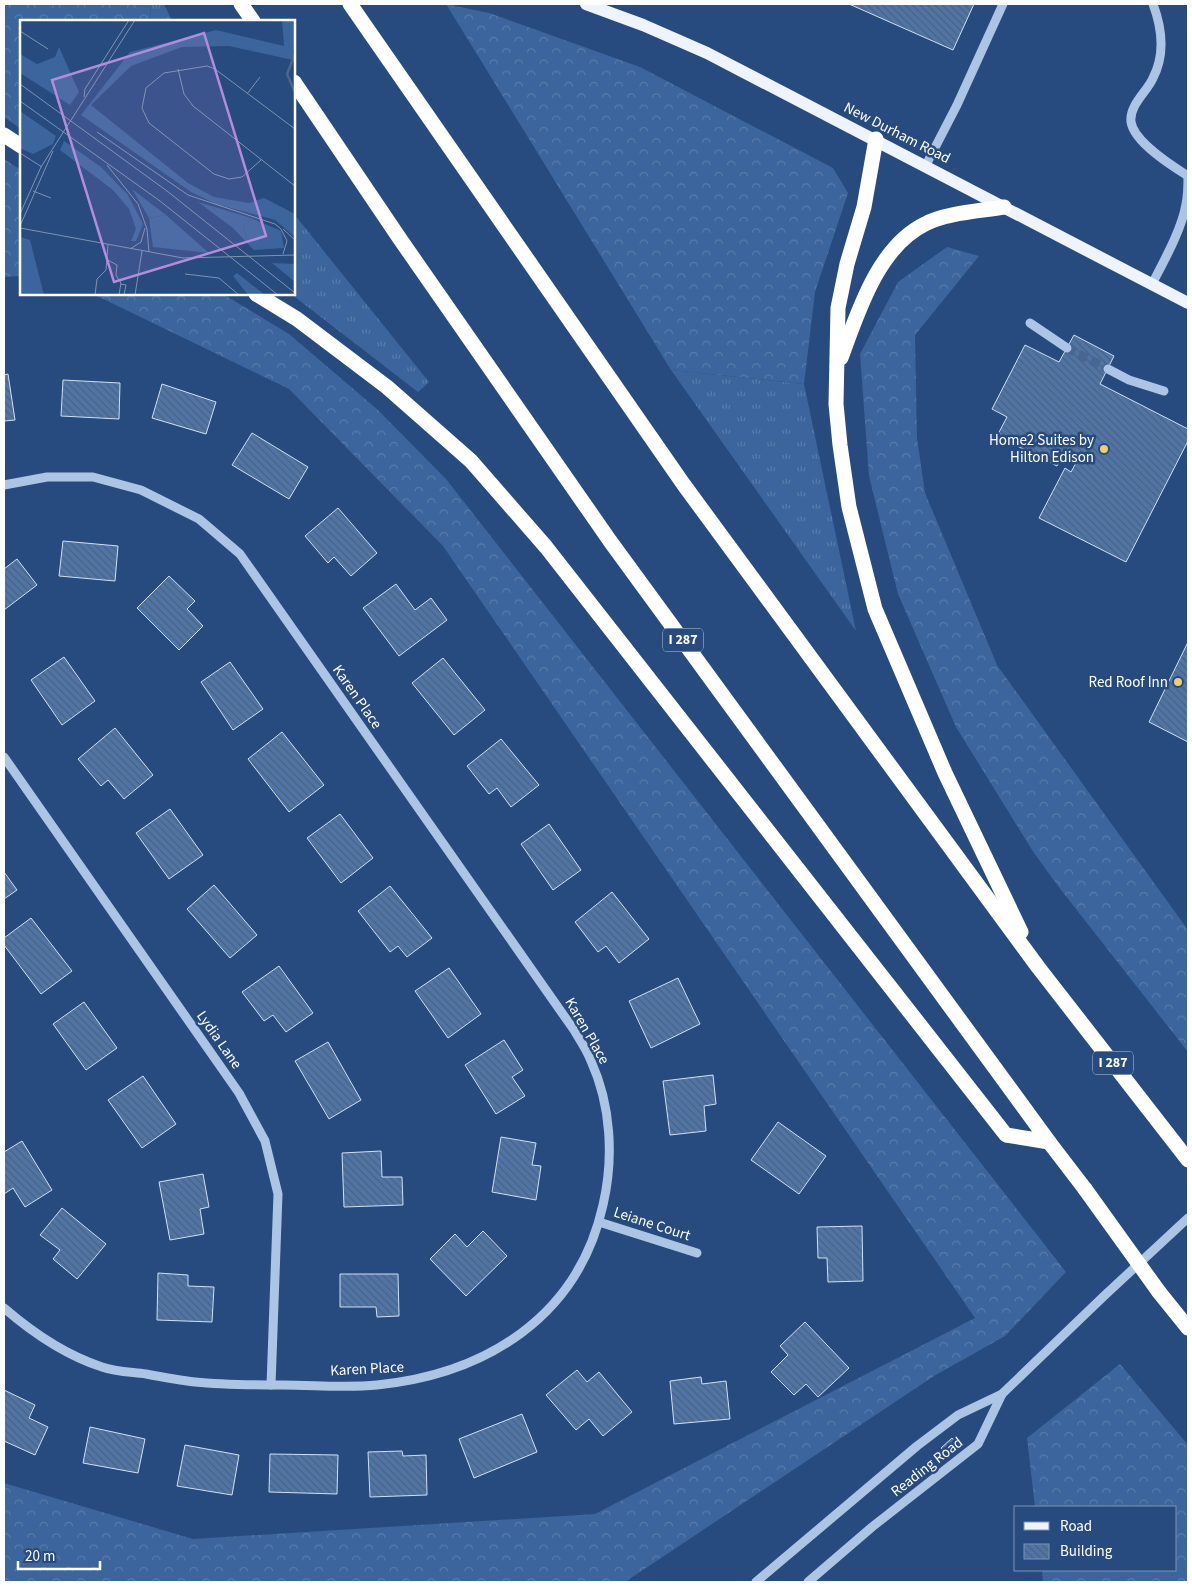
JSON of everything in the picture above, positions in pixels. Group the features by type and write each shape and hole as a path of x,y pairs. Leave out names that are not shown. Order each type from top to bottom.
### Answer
{"highway":[{"path":"241,4 252,20"},
{"name":"I 287","path":"350,4 684,485 1038,967 1188,1160"},
{"name":"I 287","path":"295,83 438,294 610,541 1048,1142 1085,1189 1158,1292 1188,1328"},
{"path":"4,135 20,145"},
{"path":"876,139 864,207 847,264 838,308 836,404 849,507 875,609 944,773 1038,967"},
{"path":"836,368 866,294 884,262 898,245 924,224 931,221 1004,207"},
{"path":"258,295 296,319 387,387 471,461 546,547 1006,1135 1048,1142"}],"main road":[{"name":"New Durham Road","path":"586,4 643,25 708,53 1188,303"}],"street":[{"path":"926,166 957,105 1003,4"},
{"path":"1152,284 1169,250 1182,217 1186,204 1188,176 1146,146 1134,130 1131,122 1136,104 1153,78 1162,52 1157,14 1153,4"},
{"path":"1030,324 1067,348"},
{"path":"1108,369 1129,380 1164,391"},
{"name":"Karen Place","path":"4,485 46,477 93,478 141,490 199,519 240,554 574,1030 591,1060 603,1092 610,1148 608,1185 599,1222 581,1265 566,1287 539,1319 509,1343 447,1372 374,1386 271,1386 195,1382 103,1368 56,1347 4,1308"},
{"name":"Lydia Lane","path":"4,757 239,1093 265,1141 278,1194 271,1386"},
{"path":"756,1582 917,1446 958,1415 1002,1394 1188,1218"},
{"name":"Leiane Court","path":"599,1222 697,1253"},
{"name":"Reading Road","path":"808,1582 872,1527 978,1444 1002,1394"}],"green space":[{"path":"4,4 151,4 150,20 20,20 20,128 4,117"},
{"path":"151,4 164,4 172,20 150,20"},
{"path":"446,4 489,13 640,67 833,168 848,193 815,292 804,384 671,370"},
{"path":"4,159 20,169 20,276 4,277"},
{"path":"295,215 429,382 418,392 292,295 295,295"},
{"path":"947,247 979,256 915,335 917,438 925,493 997,665 1188,930 1188,1052 1034,853 956,727 898,594 869,476 860,354 898,282"},
{"path":"95,295 225,295 289,334 378,410 446,479 1066,1272 1005,1336 934,1376 625,1582 4,1582 4,1483 193,1539 595,1514 975,1318 443,546 289,389"},
{"path":"671,370 804,384 856,631"},
{"path":"1120,1364 1188,1445 1188,1582 1043,1582 1042,1571 1177,1571 1177,1506 1035,1506 1027,1438"}],"building":[{"path":"849,4 974,4 953,50"},
{"name":"Home2 Suites by Hilton Edison","path":"1074,335 1114,356 1100,384 1188,429 1188,441 1126,562 1039,518 1065,468 1071,472 1076,463 1063,456 1057,466 997,436 1007,417 992,409 1025,345 1059,362"},
{"path":"8,374 15,420 4,421 4,375"},
{"path":"63,380 120,383 119,419 61,416"},
{"path":"162,384 216,402 206,434 152,418"},
{"path":"252,433 308,467 289,499 232,465"},
{"path":"338,508 377,553 351,576 334,557 328,563 305,536"},
{"path":"63,541 118,546 115,581 59,576"},
{"path":"17,559 37,585 4,610 4,569"},
{"path":"169,576 195,601 187,609 203,626 179,650 137,608"},
{"path":"396,584 415,610 431,598 447,620 399,656 363,608"},
{"name":"Red Roof Inn","path":"1188,642 1188,742 1149,722"},
{"path":"64,657 95,701 62,725 31,680"},
{"path":"443,658 485,710 454,735 412,683"},
{"path":"230,662 263,709 233,730 201,682"},
{"path":"115,728 153,775 124,799 108,780 101,786 78,759"},
{"path":"282,732 324,785 289,812 248,759"},
{"path":"501,739 539,785 511,807 497,788 489,794 467,766"},
{"path":"170,809 203,855 169,879 136,833"},
{"path":"340,814 373,858 341,883 307,838"},
{"path":"549,824 581,870 553,890 521,844"},
{"path":"4,872 17,890 4,899"},
{"path":"214,885 257,935 230,958 187,909"},
{"path":"390,886 432,938 407,957 398,946 390,952 358,911"},
{"path":"612,892 649,939 619,963 606,946 598,952 575,922"},
{"path":"31,918 72,971 41,994 4,945 4,938"},
{"path":"279,966 313,1013 286,1032 273,1015 264,1021 242,992"},
{"path":"449,968 481,1014 448,1038 415,991"},
{"path":"678,978 700,1024 651,1048 629,1001"},
{"path":"84,1002 117,1048 86,1070 53,1024"},
{"path":"504,1040 523,1070 512,1077 525,1096 496,1114 465,1065"},
{"path":"328,1042 361,1100 329,1119 295,1061"},
{"path":"713,1075 716,1104 704,1106 706,1131 670,1135 663,1081"},
{"path":"143,1076 176,1124 142,1148 108,1100"},
{"path":"778,1122 826,1156 799,1194 751,1160"},
{"path":"501,1137 536,1143 532,1165 541,1166 536,1200 492,1192"},
{"path":"22,1141 52,1190 25,1207 13,1188 4,1194 4,1152"},
{"path":"381,1151 382,1177 402,1177 403,1205 344,1207 342,1153"},
{"path":"203,1174 209,1207 200,1209 204,1234 170,1240 159,1182"},
{"path":"62,1208 106,1244 77,1279 53,1259 60,1250 40,1235"},
{"path":"862,1226 863,1281 828,1282 827,1258 818,1258 817,1227"},
{"path":"483,1231 507,1256 466,1296 430,1259 455,1234 467,1247"},
{"path":"158,1273 188,1275 188,1286 214,1287 212,1322 157,1320"},
{"path":"340,1274 398,1274 399,1316 377,1317 376,1307 340,1307"},
{"path":"805,1322 849,1368 818,1397 806,1384 794,1395 771,1372 788,1355 780,1346"},
{"path":"577,1370 587,1382 599,1372 632,1412 603,1436 589,1419 576,1430 546,1395"},
{"path":"701,1377 702,1384 726,1381 730,1419 674,1424 670,1381"},
{"path":"4,1390 35,1405 29,1418 48,1427 35,1455 4,1441"},
{"path":"522,1414 537,1452 474,1478 459,1439"},
{"path":"90,1427 145,1439 138,1473 83,1463"},
{"path":"952,1438 959,1446 948,1456 941,1448"},
{"path":"185,1445 239,1455 232,1495 177,1486"},
{"path":"402,1451 403,1456 426,1455 427,1495 370,1497 368,1452"},
{"path":"270,1454 338,1455 337,1494 269,1492"}],"tunnel":[{"path":"1067,348 1108,369"}],"place":[{"name":"Home2 Suites by Hilton Edison","path":"1104,449"},
{"name":"Red Roof Inn","path":"1178,682"}]}
